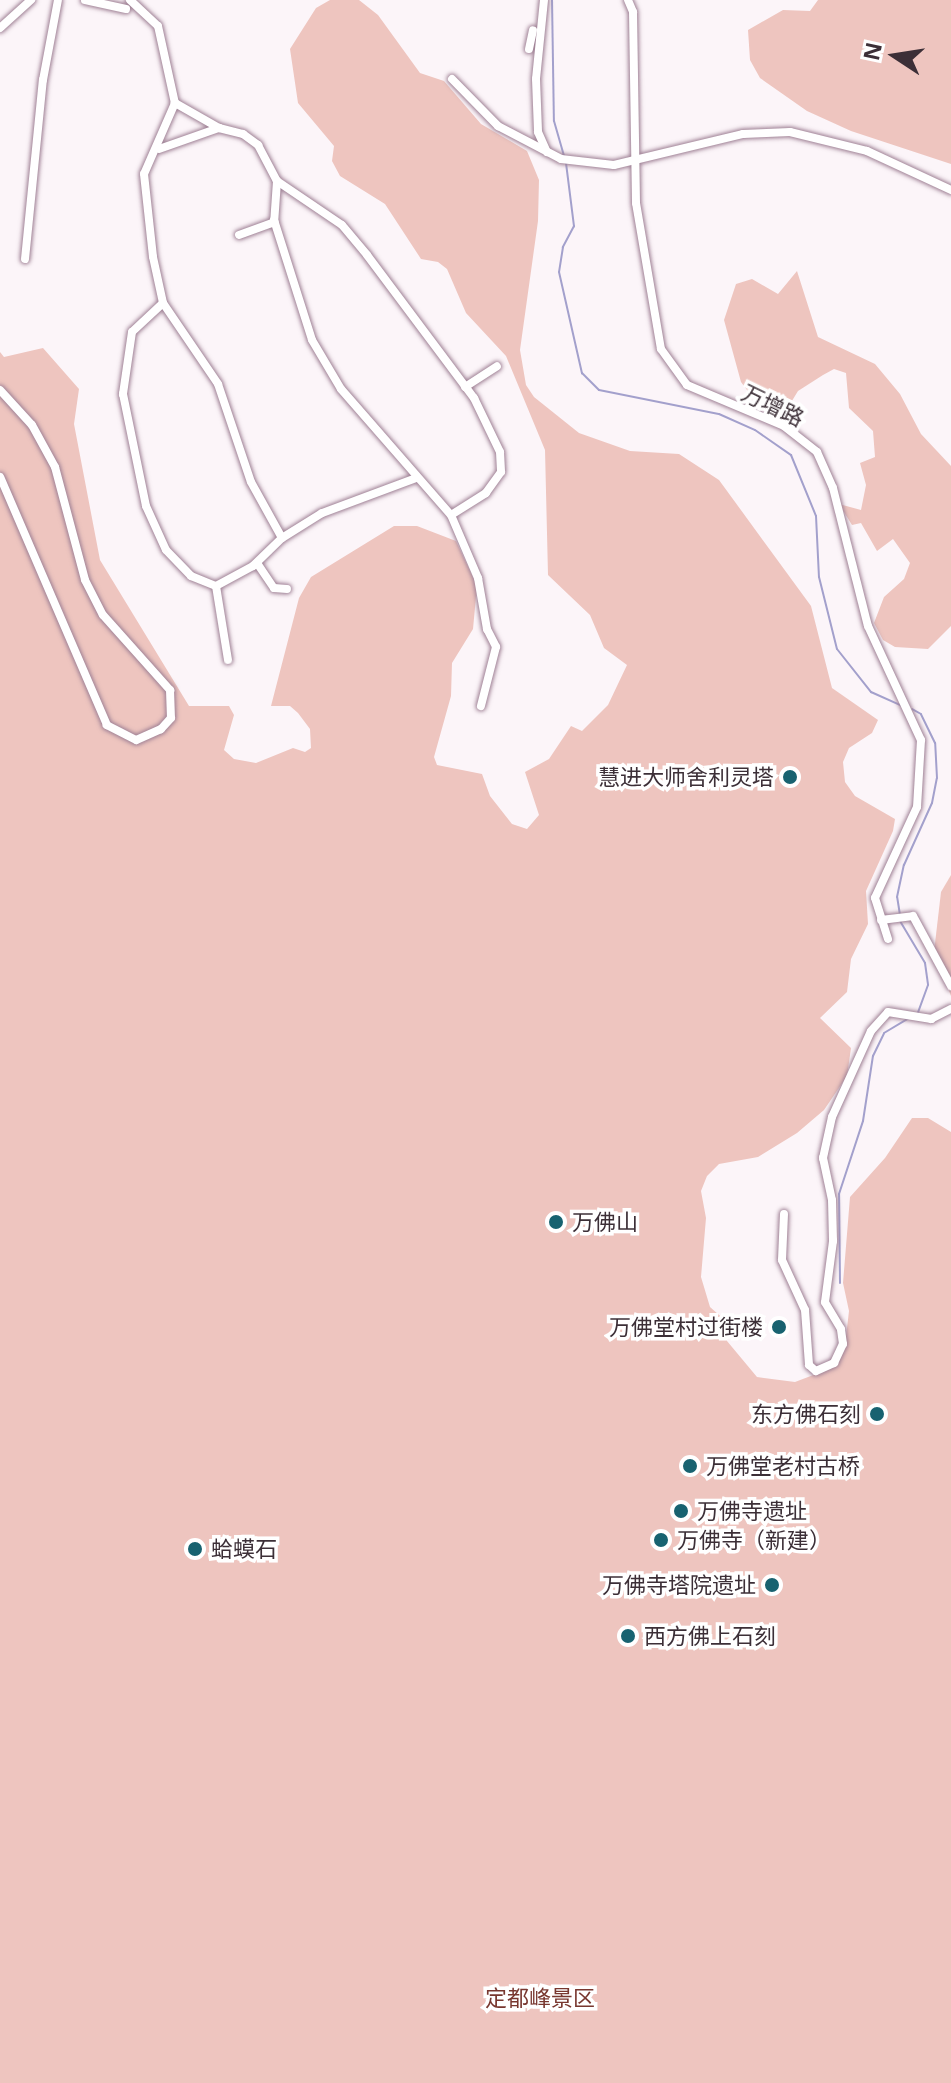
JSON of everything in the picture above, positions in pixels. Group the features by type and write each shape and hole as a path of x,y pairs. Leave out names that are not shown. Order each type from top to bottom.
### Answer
{"street":[{"path":"0,28 31,0"},
{"path":"25,259 43,80 58,0"},
{"path":"85,0 126,9"},
{"path":"130,0 158,26 175,103 159,149 143,181 163,303 218,384 251,482 282,538"},
{"path":"529,49 544,0"},
{"name":"万增路","path":"628,0 633,12 635,159 647,281 661,349 687,385 784,426 817,452 830,479 868,626 921,740 922,788 875,898 888,939"},
{"path":"540,12 538,132 551,154"},
{"path":"452,79 498,126 551,154 577,162 614,165 743,134 790,132 867,151 951,190"},
{"path":"175,103 219,128 243,134 258,145 277,181 342,225 465,387 493,435 502,463 486,493 451,515"},
{"path":"159,149 219,128"},
{"path":"277,181 275,222 304,318 324,363 416,478 451,515 478,578 487,629 496,647 481,706"},
{"path":"239,235 275,222"},
{"path":"163,303 132,332 123,394 155,528 178,566 216,586"},
{"path":"465,387 497,366"},
{"path":"0,390 32,425 55,467 85,580 103,615 170,690 171,718 161,729 136,740 107,725 0,477"},
{"path":"216,586 257,563 282,538 348,500 416,478"},
{"path":"257,563 274,588 287,589"},
{"path":"216,586 228,660"},
{"path":"881,920 915,917 951,986"},
{"path":"784,1214 782,1260 805,1310 809,1365 816,1371 834,1363 843,1344 825,1302 833,1241 825,1141 871,1031 888,1012 919,1017 945,1016 951,1009"}],"green space":[{"name":"定都峰景区","path":"330,0 359,0 378,15 420,73 444,81 481,124 527,151 539,180 538,221 520,350 526,385 534,397 579,433 630,451 679,454 719,480 811,606 832,688 878,720 872,733 849,748 843,762 845,782 855,796 895,819 893,831 866,891 868,924 851,959 847,992 820,1018 851,1048 847,1076 824,1110 797,1133 758,1157 719,1164 707,1176 701,1191 706,1218 701,1277 710,1307 727,1322 727,1341 757,1377 795,1382 816,1374 836,1362 845,1345 849,1311 843,1283 850,1197 885,1158 912,1118 928,1118 951,1132 951,2083 0,2083 0,352 4,357 43,348 79,389 74,424 100,560 189,706 229,706 234,715 224,750 234,759 256,763 293,748 305,752 311,748 310,729 298,713 290,706 271,706 299,598 311,577 394,526 417,526 456,541 477,586 473,629 452,663 451,696 434,757 437,765 482,774 490,796 512,824 527,829 539,815 525,772 549,759 571,726 582,731 608,705 627,665 604,648 590,615 548,575 545,450 506,356 466,313 447,269 438,262 421,259 385,204 340,176 332,161 334,146 298,103 290,49 316,8"},
{"path":"818,0 951,0 951,164 851,131 807,111 760,78 750,60 748,30 783,10 810,11"},
{"path":"797,271 818,337 875,364 900,394 921,434 951,466 951,626 928,649 895,647 883,640 874,623 884,597 904,579 910,563 893,539 877,551 861,523 852,525 839,504 861,510 866,485 860,463 875,457 873,431 849,408 846,373 834,369 823,375 798,391 787,409 750,394 741,382 724,320 736,284 752,279 778,294"},
{"path":"951,875 951,996 934,952 941,892"}],"waterway":[{"path":"552,0 554,121 564,157"},
{"path":"566,163 574,226 563,247 559,272 582,373 599,390 719,414 755,430 791,455 816,516 819,577 837,649 871,692 902,706"},
{"path":"900,915 897,897 904,865 932,803 937,778 935,743 921,714 912,709"},
{"path":"900,921 925,963 928,985 918,1013"},
{"path":"840,1283 839,1194 863,1121 873,1056 884,1033 909,1018"}],"place":[{"name":"慧进大师舍利灵塔","path":"790,777"},
{"name":"万佛山","path":"556,1222"},
{"name":"万佛堂村过街楼","path":"779,1327"},
{"name":"东方佛石刻","path":"877,1414"},
{"name":"万佛堂老村古桥","path":"690,1466"},
{"name":"万佛寺遗址","path":"681,1511"},
{"name":"万佛寺（新建）","path":"661,1540"},
{"name":"蛤蟆石","path":"195,1549"},
{"name":"万佛寺塔院遗址","path":"772,1585"},
{"name":"西方佛上石刻","path":"628,1636"}]}
